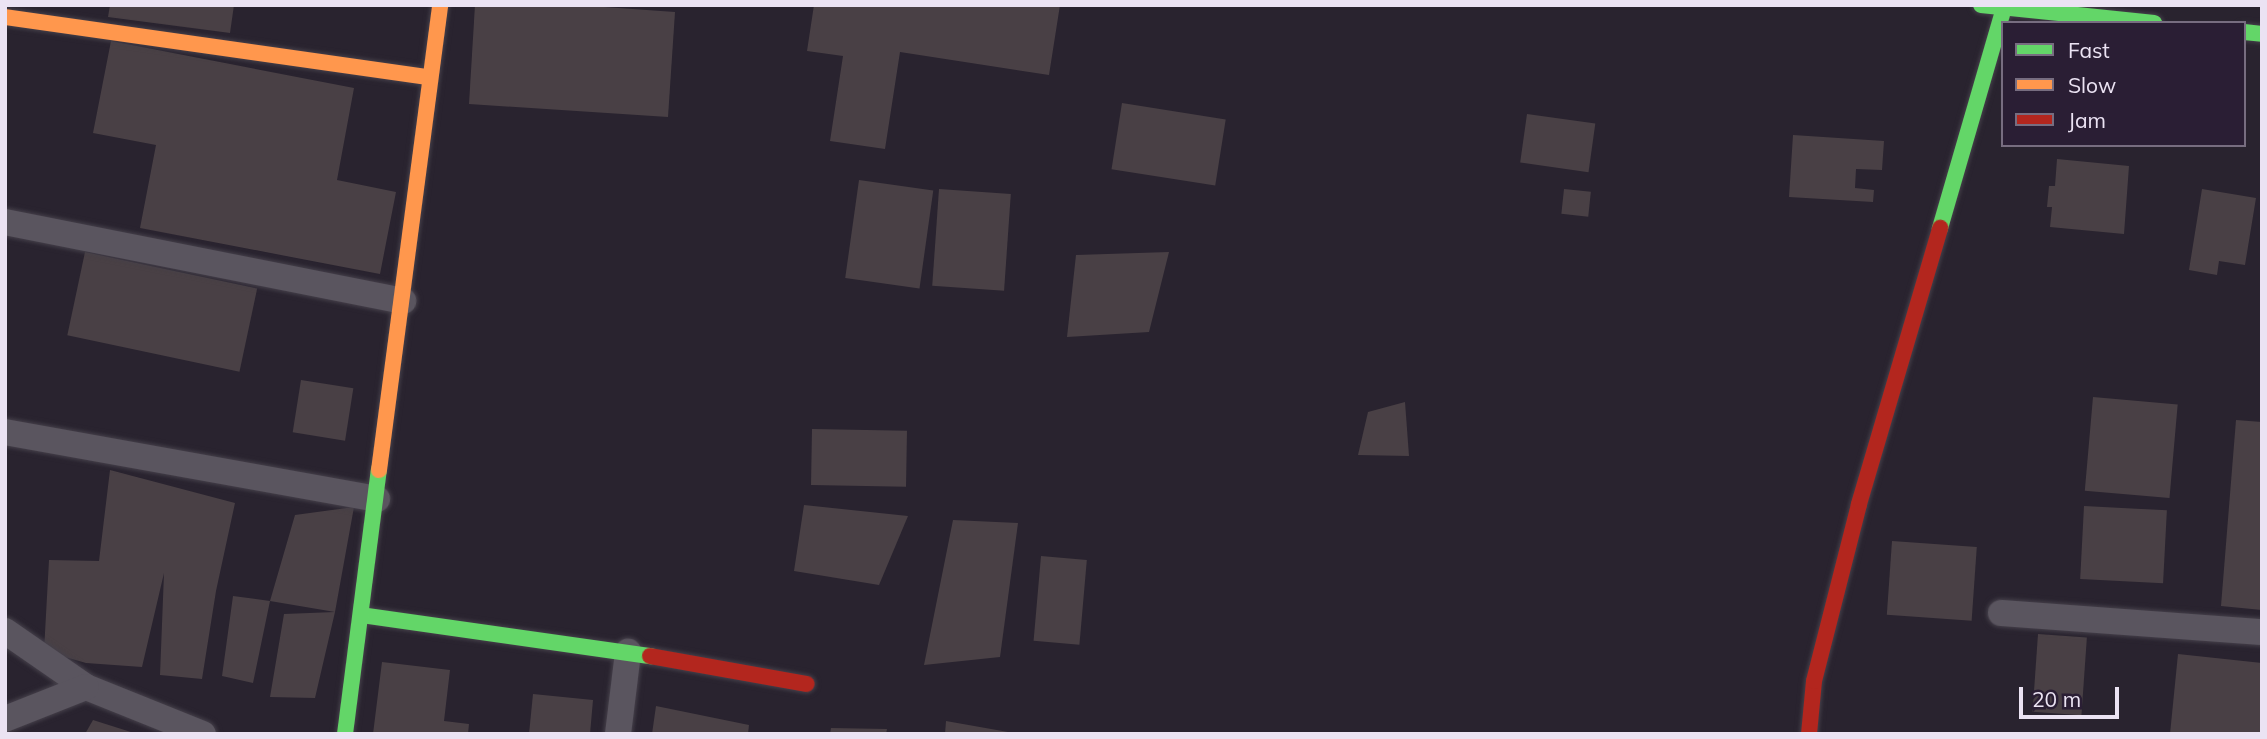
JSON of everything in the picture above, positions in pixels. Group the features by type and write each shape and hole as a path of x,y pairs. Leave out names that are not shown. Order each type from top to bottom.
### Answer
{"street":[{"path":"345,734 440,5"},
{"path":"1809,734 1814,681 1859,505 1996,6 2135,21"},
{"path":"5,17 276,53 429,77"},
{"path":"5,222 402,301"},
{"path":"5,432 377,499"},
{"path":"2001,614 2262,632"},
{"path":"361,615 628,652 807,684"},
{"path":"5,631 86,687 203,734"},
{"path":"618,734 628,652"},
{"path":"5,719 86,687"}],"building":[{"path":"110,5 234,5 230,33 108,17"},
{"path":"475,5 576,5 675,12 668,117 469,104"},
{"path":"814,5 1060,5 1049,75 900,52 885,149 830,141 843,56 807,51"},
{"path":"111,41 354,88 337,180 396,192 380,274 140,228 156,145 93,133"},
{"path":"1122,103 1226,119 1215,186 1112,169"},
{"path":"1527,114 1595,124 1589,172 1520,163"},
{"path":"1793,135 1884,141 1882,170 1856,169 1855,188 1874,190 1873,202 1789,197"},
{"path":"2057,159 2129,166 2124,234 2050,227 2052,207 2047,207 2049,186 2055,186"},
{"path":"859,180 933,190 919,288 845,278"},
{"path":"939,189 1011,194 1004,291 932,286"},
{"path":"1564,189 1591,192 1588,217 1561,214"},
{"path":"2202,189 2256,198 2245,265 2219,261 2217,275 2189,270"},
{"path":"85,252 257,289 239,372 67,335"},
{"path":"1169,252 1149,332 1067,337 1076,255"},
{"path":"301,380 353,388 345,441 293,432"},
{"path":"2093,397 2178,404 2169,498 2085,491"},
{"path":"1405,402 1409,456 1358,455 1368,412"},
{"path":"2236,420 2262,422 2262,610 2221,606"},
{"path":"812,429 907,431 906,487 811,485"},
{"path":"110,470 235,503 216,591 202,679 160,675 164,573 142,667 86,663 44,651 49,560 99,561"},
{"path":"804,505 908,516 879,585 794,571"},
{"path":"2084,506 2167,510 2163,583 2080,579"},
{"path":"354,507 335,612 270,601 295,515"},
{"path":"953,520 1018,523 1000,657 924,665"},
{"path":"1892,541 1977,547 1972,621 1887,615"},
{"path":"1041,556 1087,560 1079,645 1034,641"},
{"path":"233,596 270,601 253,683 222,676"},
{"path":"335,612 315,698 270,697 284,614"},
{"path":"2038,634 2087,637 2081,715 2033,712"},
{"path":"2178,654 2262,663 2262,734 2170,734"},
{"path":"382,662 450,670 444,721 469,724 468,734 373,734"},
{"path":"533,694 593,700 590,734 529,734"},
{"path":"656,706 749,725 748,734 652,734"},
{"path":"93,720 134,733 134,734 85,734"},
{"path":"946,721 1008,732 1008,734 945,734"},
{"path":"831,728 887,729 886,734 830,734"}],"traffic: fast":[{"path":"1981,5 2135,21"},
{"path":"1940,228 2004,7"},
{"path":"2246,32 2262,34"},
{"path":"345,734 379,470"},
{"path":"361,615 650,656"}],"traffic: slow":[{"path":"379,470 440,5"},
{"path":"5,17 429,77"}],"traffic: jam":[{"path":"1809,734 1814,681 1859,504 1940,228"},
{"path":"650,656 807,684"}]}
